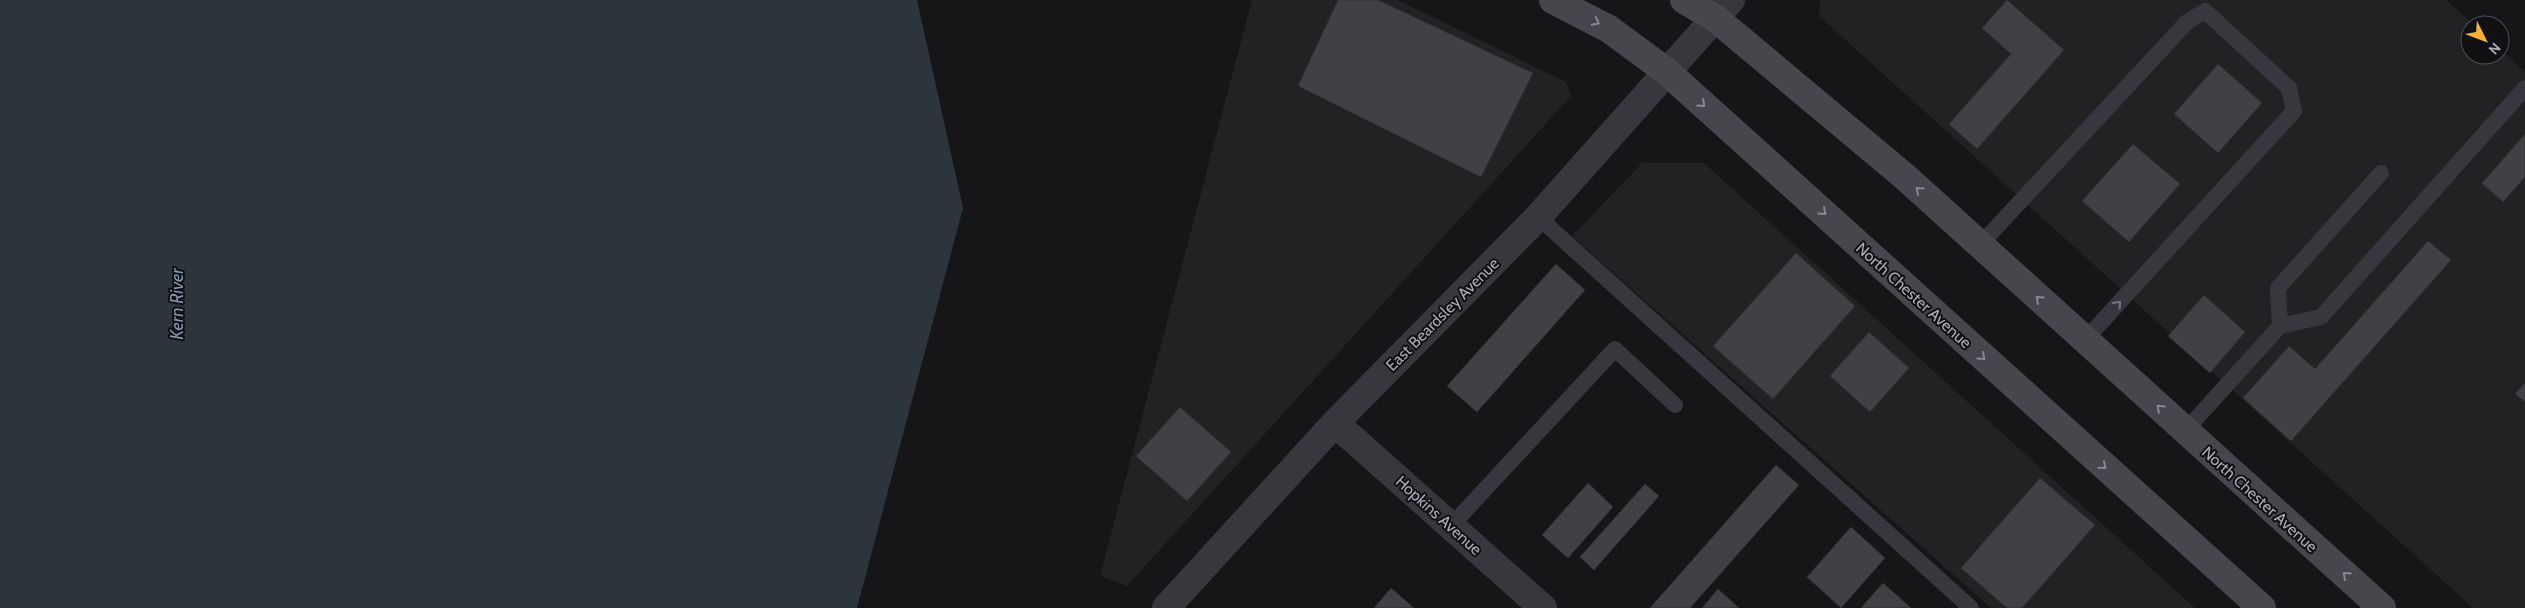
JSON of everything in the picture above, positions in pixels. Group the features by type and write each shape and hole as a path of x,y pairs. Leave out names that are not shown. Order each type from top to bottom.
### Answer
{"main road":[{"name":"North Chester Avenue","path":"1553,0 1609,29 1666,71 2262,608"},
{"name":"North Chester Avenue","path":"1684,0 1723,9 1904,176 2382,608"}],"street":[{"name":"East Beardsley Avenue","path":"1166,608 1335,423 1538,217 1723,9"},
{"name":"Hopkins Avenue","path":"1335,423 1543,608"}],"lane":[{"path":"1980,245 2187,22 2205,11 2289,88 2294,111 2085,340"},
{"path":"2185,431 2280,326 2321,317 2525,88"},
{"path":"2280,326 2278,288 2381,172"},
{"path":"1538,217 1970,608"},
{"path":"1451,526 1615,349 1675,405"}],"shaded area":[{"path":"1252,0 1398,0 1566,82 1571,96 1127,586 1100,576"},
{"path":"1820,0 2446,0 2463,15 2460,15 2460,65 2510,65 2510,58 2525,72 2525,608 2473,608 1819,16"},
{"path":"1642,163 1704,163 2195,608 1991,608 1572,236"}],"water":[{"name":"Kern River","path":"0,0 917,0 963,208 857,608 0,608"}],"building":[{"path":"1338,0 1378,0 1533,73 1481,177 1298,86"},
{"path":"2007,0 2064,50 1977,149 1949,124 2011,54 1982,28"},
{"path":"2218,64 2262,103 2218,153 2174,114"},
{"path":"2525,134 2525,177 2503,202 2482,183"},
{"path":"2133,144 2180,184 2129,242 2082,201"},
{"path":"2428,241 2451,260 2291,441 2243,398 2289,346 2315,369"},
{"path":"1796,253 1855,306 1773,399 1713,346"},
{"path":"1556,264 1585,290 1477,412 1447,386"},
{"path":"2204,295 2245,332 2210,373 2168,336"},
{"path":"1869,332 1909,368 1870,412 1830,376"},
{"path":"2525,383 2525,402 2515,394"},
{"path":"1180,407 1231,452 1187,501 1136,456"},
{"path":"1776,465 1799,485 1690,608 1650,608"},
{"path":"2040,478 2095,525 2022,608 2007,608 1961,568"},
{"path":"1588,483 1613,507 1568,558 1542,535"},
{"path":"1645,484 1659,496 1594,570 1580,557"},
{"path":"1851,527 1885,558 1841,608 1807,577"},
{"path":"1883,583 1911,608 1861,608"},
{"path":"1391,588 1414,608 1374,608"},
{"path":"1718,589 1739,608 1702,608"}]}
